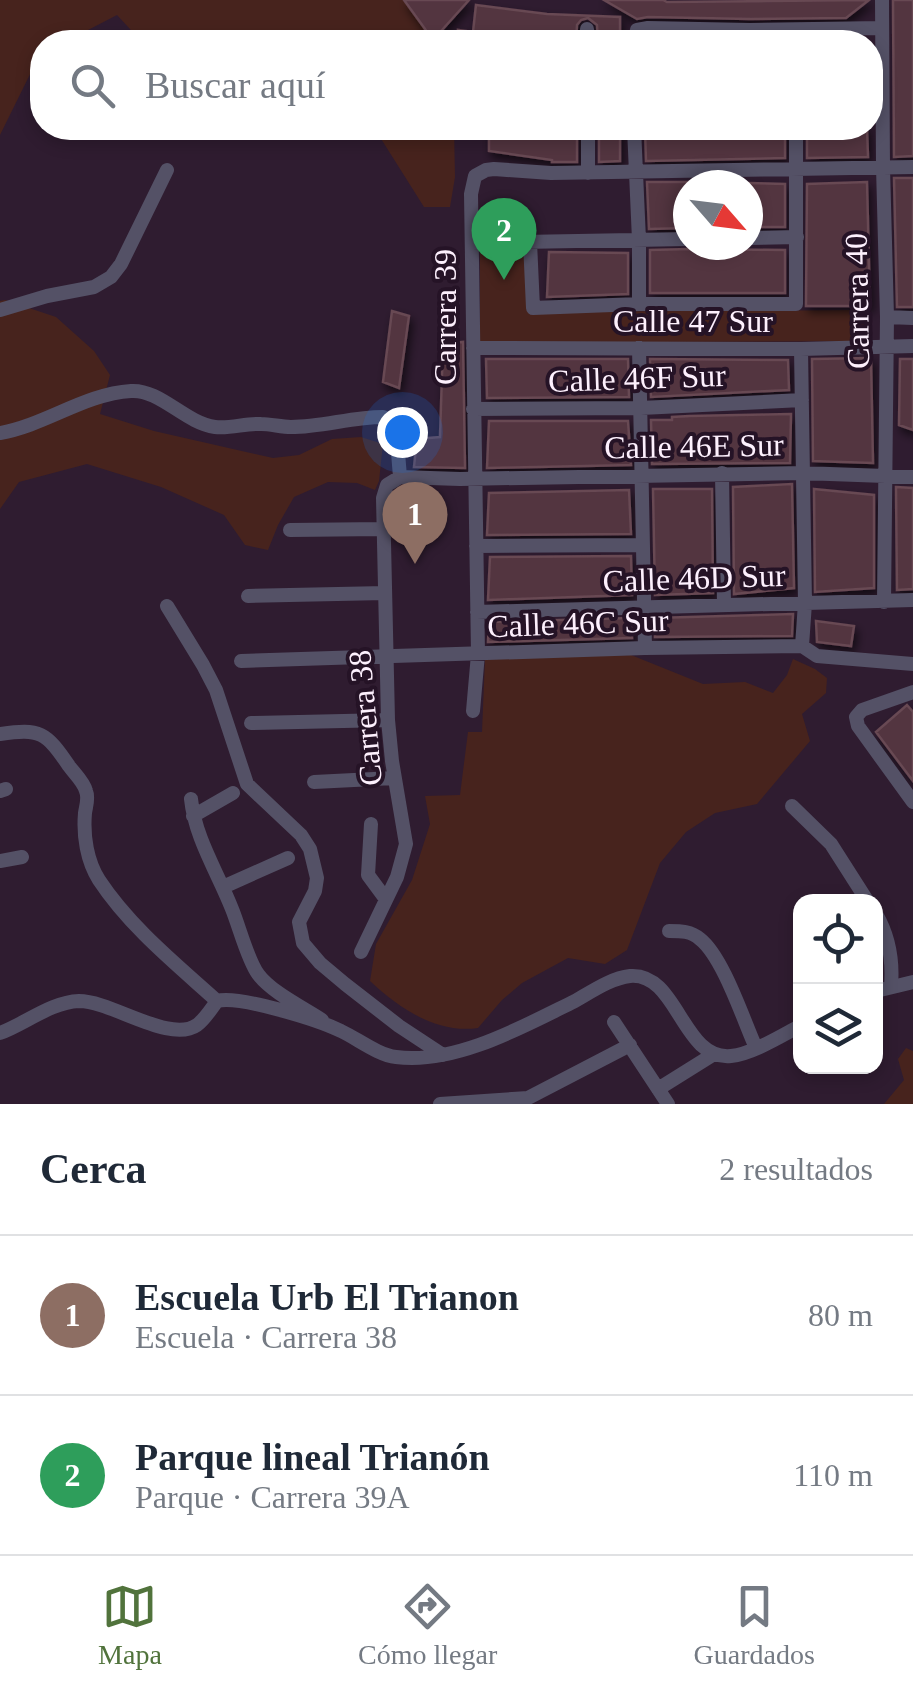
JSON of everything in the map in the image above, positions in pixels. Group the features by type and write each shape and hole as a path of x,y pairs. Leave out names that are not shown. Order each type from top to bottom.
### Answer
{"street":[{"name":"Carrera 40","path":"882,0 882,28"},
{"path":"637,30 882,28"},
{"path":"588,140 588,173 913,167"},
{"path":"634,140 639,304"},
{"path":"763,237 797,236 796,140"},
{"name":"Carrera 40","path":"882,140 887,317 884,602"},
{"path":"0,310 94,287 111,277 167,170"},
{"name":"Carrera 39","path":"473,712 478,654 471,186 475,176 486,170 588,173"},
{"name":"Calle 47 Sur","path":"530,242 533,308 796,304 797,236"},
{"path":"472,244 673,239"},
{"path":"887,317 913,318"},
{"name":"Calle 47 Sur","path":"473,348 913,346"},
{"path":"639,348 644,648"},
{"path":"801,348 805,603 802,646"},
{"name":"Carrera 38","path":"0,433 128,391 152,396 215,427 293,427 378,416 392,420 400,446 400,478 384,492 388,720 406,844 397,877 361,952"},
{"name":"Calle 46F Sur","path":"474,409 641,408 802,400"},
{"path":"722,473 724,605"},
{"name":"Calle 46E Sur","path":"475,477 802,473 913,478"},
{"path":"400,478 475,477"},
{"path":"290,530 383,530"},
{"path":"476,546 643,544"},
{"path":"248,596 384,593"},
{"name":"Calle 46D Sur","path":"477,612 913,600"},
{"path":"167,606 216,690 247,784 301,834 310,849 317,878 315,891 299,922 303,943 345,984 443,1055"},
{"name":"Calle 46C Sur","path":"240,662 802,646 816,656 913,664"},
{"path":"911,696 862,710 856,717 858,726 913,802"},
{"path":"252,723 388,720"},
{"path":"0,734 34,731 55,746 86,788 85,836 98,878 135,924 217,1001 244,1002 336,1028"},
{"path":"314,782 394,778"},
{"path":"192,816 233,793"},
{"path":"190,799 192,816 257,972 281,993 336,1028 393,1058 443,1055 470,1048 631,976 642,976 656,984 696,1039 714,1054 731,1056 793,1030"},
{"path":"792,806 831,844 863,894"},
{"path":"371,824 368,875 385,898"},
{"path":"0,862 22,857"},
{"path":"223,887 288,858"},
{"path":"883,929 891,986"},
{"path":"670,931 686,931 714,953 756,1048"},
{"path":"883,989 913,982"},
{"path":"0,1033 64,1004 80,1001 165,1028 184,1030 201,1022 217,1001"},
{"path":"614,1022 668,1104"},
{"path":"440,1104 528,1098 630,1044"},
{"path":"658,1089 714,1054"}],"shaded area":[{"path":"0,0 404,0 426,30 131,30 117,15 88,30 30,30 30,74 0,135"},
{"path":"382,140 454,140 455,177 450,207 424,207"},
{"path":"527,249 530,312 869,310 869,341 480,343 480,251"},
{"path":"0,301 56,317 94,351 110,375 100,414 154,431 273,458 299,455 332,439 361,437 383,444 375,490 357,483 328,482 294,497 268,550 245,545 224,515 161,487 87,464 19,482 0,509"},
{"path":"631,655 703,684 745,682 773,693 793,659 827,678 826,693 802,714 810,741 757,804 715,813 686,832 660,863 627,950 605,964 568,958 522,983 478,1028 433,1023 393,1001 370,981 376,944 412,880 430,824 425,796 460,795 468,732 482,732 485,659"},
{"path":"906,1048 913,1051 913,1104 884,1104 904,1080 898,1059"}],"building":[{"path":"404,0 469,0 442,30 426,30"},
{"path":"604,0 869,0 846,18 637,19"},
{"path":"893,0 913,0 913,156 894,157"},
{"path":"476,5 547,14 620,17 620,30 597,30 588,18 581,20 577,30 473,30"},
{"path":"489,140 577,140 577,162 552,162 489,151"},
{"path":"599,140 620,140 620,161 599,162"},
{"path":"645,140 785,140 785,158 646,161"},
{"path":"807,140 867,140 868,157 807,158"},
{"path":"894,178 913,178 913,307 897,307"},
{"path":"647,182 673,182 673,228 649,229"},
{"path":"867,182 870,306 806,306 807,184"},
{"path":"763,183 785,184 785,227 763,227"},
{"path":"673,249 673,260 763,260 763,250 785,250 785,293 650,293 650,250"},
{"path":"549,252 628,253 628,294 547,297"},
{"path":"392,311 409,316 399,388 383,382"},
{"path":"463,342 465,468 414,467 417,439 440,437 443,344"},
{"path":"871,358 873,463 813,461 812,359"},
{"path":"486,359 628,359 629,397 487,398"},
{"path":"650,359 788,360 789,390 651,397"},
{"path":"900,359 913,359 913,430 899,425"},
{"path":"791,414 790,463 652,464 651,420"},
{"path":"489,421 628,421 631,465 487,468"},
{"path":"792,484 794,588 734,594 733,487"},
{"path":"896,487 913,488 913,589 897,590"},
{"path":"653,489 712,489 713,593 655,595"},
{"path":"814,489 874,495 874,588 815,592"},
{"path":"629,490 631,534 487,535 489,493"},
{"path":"631,556 632,595 488,600 490,557"},
{"path":"793,614 792,636 655,637 655,618"},
{"path":"631,618 632,638 488,642 489,622"},
{"path":"816,621 854,626 851,646 817,642"},
{"path":"907,705 913,712 913,781 876,732"}],"place":[{"name":"Parque lineal Trianón","path":"504,280"},
{"name":"Escuela Urb El Trianon","path":"415,564"}]}
